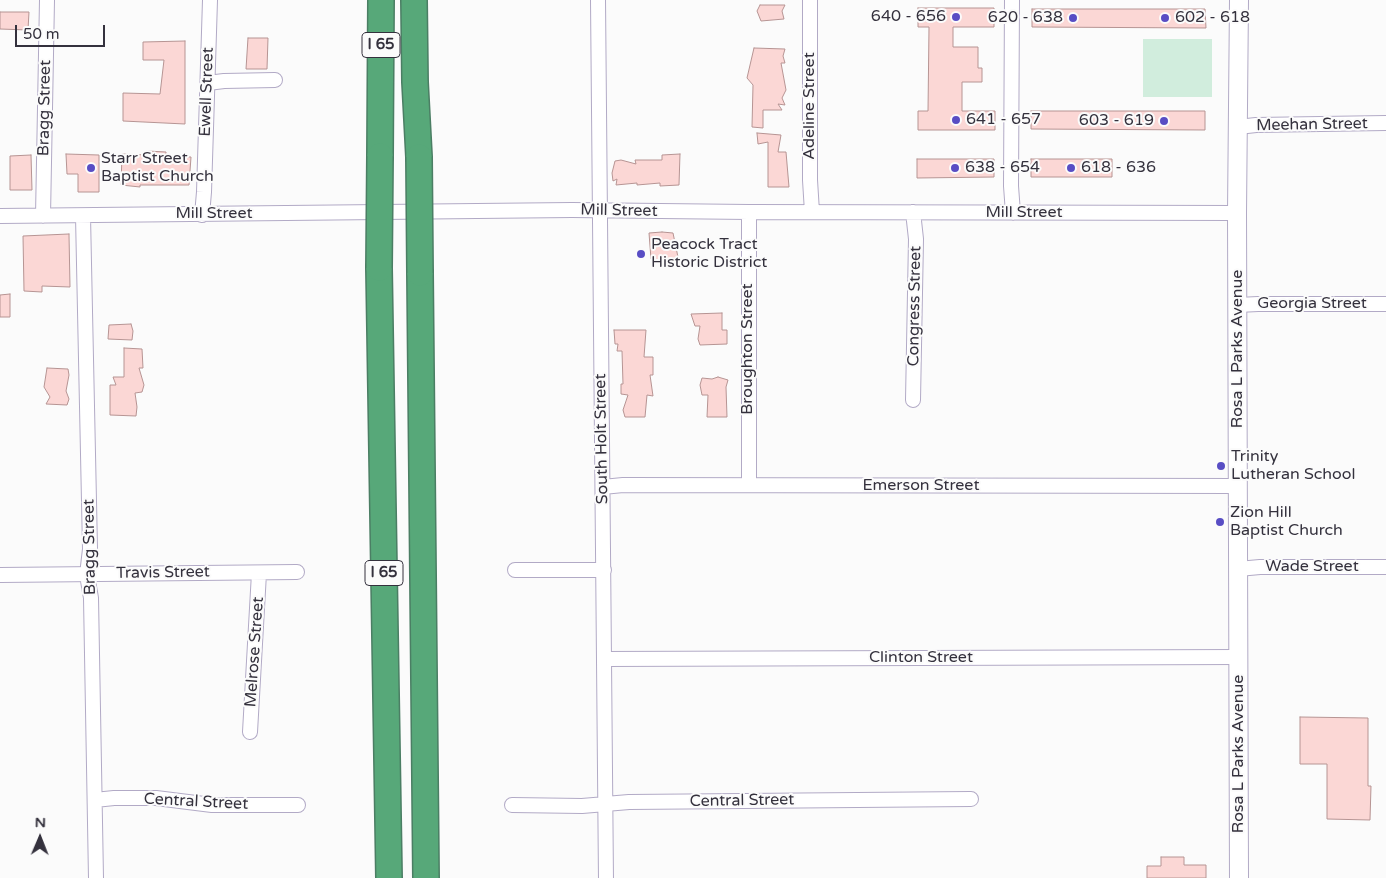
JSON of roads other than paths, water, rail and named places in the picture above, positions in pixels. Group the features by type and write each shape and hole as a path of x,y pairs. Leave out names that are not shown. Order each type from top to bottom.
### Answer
{"highway":[{"path":"365,0 380,90"},
{"name":"I 65","path":"381,0 379,268 389,878"},
{"name":"I 65","path":"414,0 415,82 419,157 426,878"},
{"path":"415,82 431,0"}],"street":[{"name":"Bragg Street","path":"43,216 47,0"},
{"name":"Ewell Street","path":"202,215 210,0"},
{"name":"South Holt Street","path":"598,0 606,878"},
{"name":"Adeline Street","path":"810,0 810,170 812,212"},
{"path":"1012,0 1012,213"},
{"name":"Rosa L Parks Avenue","path":"1239,0 1237,213 1239,878"},
{"path":"208,83 275,80"},
{"name":"Meehan Street","path":"1238,127 1256,125 1386,123"},
{"name":"Mill Street","path":"0,216 599,211 1237,213"},
{"name":"Broughton Street","path":"748,212 749,485"},
{"name":"Congress Street","path":"913,400 916,239 914,212"},
{"name":"Bragg Street","path":"84,216 90,549 88,575 91,598 96,878"},
{"name":"Georgia Street","path":"1238,305 1386,304"},
{"name":"Emerson Street","path":"603,487 623,485 1238,486"},
{"name":"Wade Street","path":"1238,569 1260,566 1386,567"},
{"path":"515,570 604,570"},
{"name":"Melrose Street","path":"250,732 259,572"},
{"name":"Travis Street","path":"0,575 296,572"},
{"name":"Clinton Street","path":"604,659 1239,657"},
{"name":"Central Street","path":"95,800 156,798 212,805 298,805"},
{"name":"Central Street","path":"512,805 972,799"}],"place":[{"name":"640 - 656","path":"956,17"},
{"name":"620 - 638","path":"1073,18"},
{"name":"602 - 618","path":"1165,18"},
{"name":"641 - 657","path":"956,120"},
{"name":"603 - 619","path":"1164,121"},
{"name":"Starr Street Baptist Church","path":"91,168"},
{"name":"638 - 654","path":"955,168"},
{"name":"618 - 636","path":"1071,168"},
{"name":"Peacock Tract Historic District","path":"641,254"},
{"name":"Trinity Lutheran School","path":"1221,466"},
{"name":"Zion Hill Baptist Church","path":"1220,522"}]}
